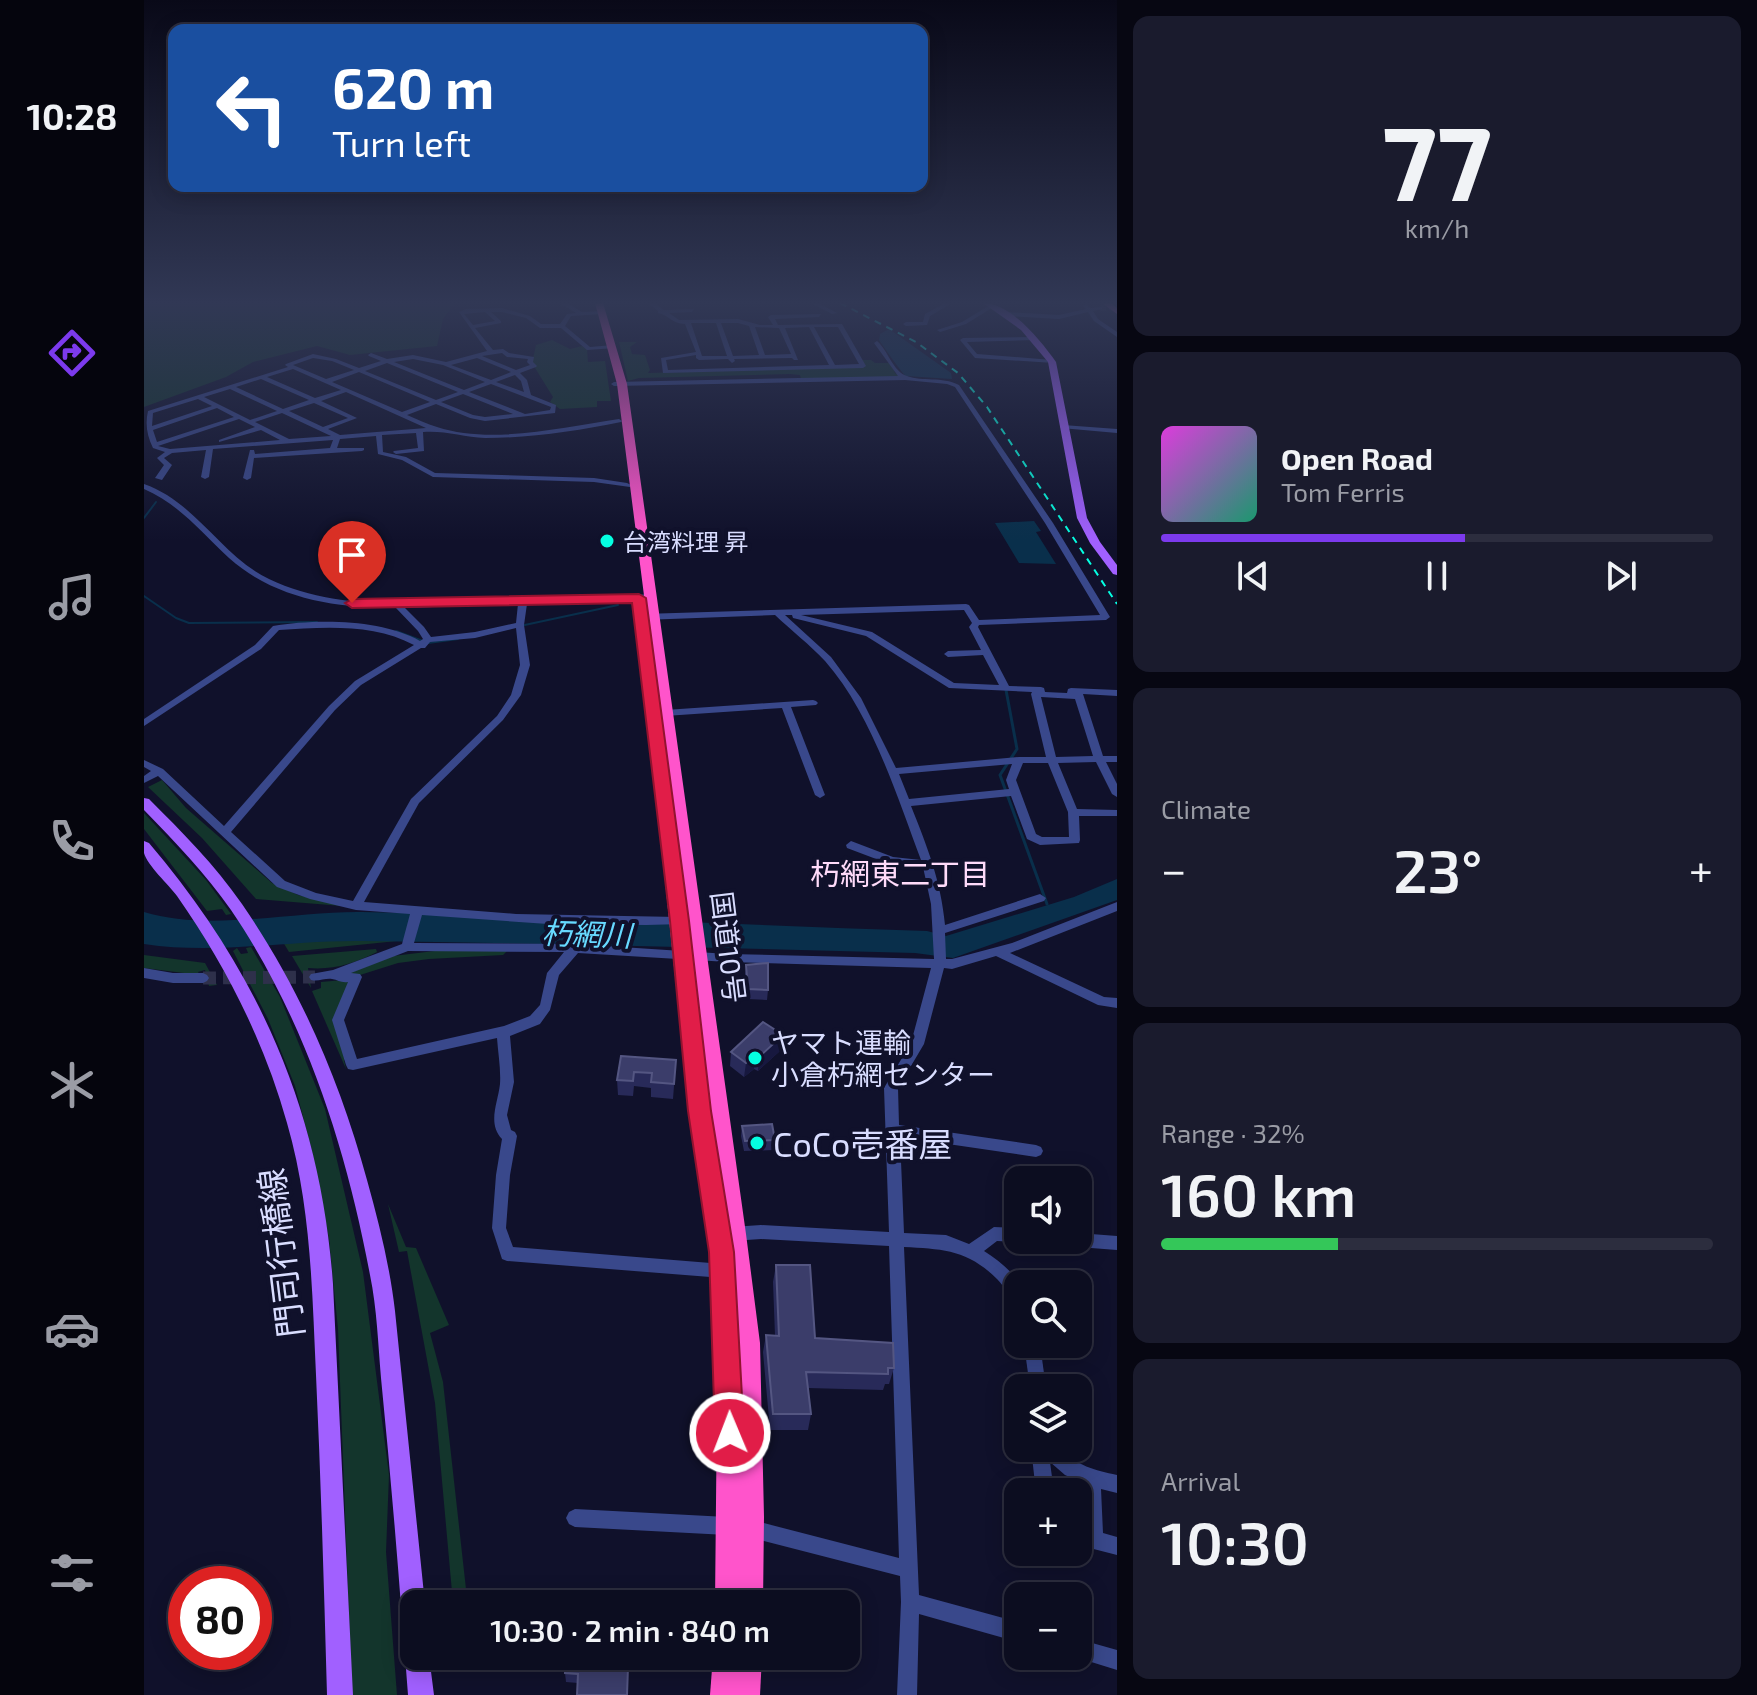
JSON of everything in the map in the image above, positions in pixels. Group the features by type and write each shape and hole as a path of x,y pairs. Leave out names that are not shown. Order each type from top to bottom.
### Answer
{"highway":[{"name":"国道10号","path":"618,384 627,485 665,713 686,921"},
{"name":"国道10号","path":"618,384 644,598"},
{"name":"国道10号","path":"648,617 727,1234 748,1343 741,1528 731,1590"},
{"name":"国道10号","path":"727,1234 723,1271 729,1402 748,1590"},
{"path":"724,1695 726,1670"},
{"path":"746,1695 747,1670"}],"main road":[{"path":"1055,382 1082,518 1095,543 1117,572"},
{"path":"144,802 198,856 239,907 264,945 320,1060 342,1124 380,1277 411,1590"},
{"name":"門司行橋線","path":"144,846 200,914 223,949 249,998 281,1079 299,1137 318,1227 331,1447 340,1695"},
{"path":"418,1670 421,1695"}],"street":[{"path":"154,445 150,412 246,382"},
{"path":"273,382 354,418 323,429"},
{"path":"329,382 435,429 483,437 619,421"},
{"path":"385,382 435,403 485,419 553,412 554,406 492,383 465,391 435,403 403,414"},
{"path":"442,382 523,415 532,432"},
{"path":"524,382 528,396"},
{"path":"618,384 709,382"},
{"path":"948,382 963,391 1106,617 977,623 973,627 1006,689"},
{"path":"231,387 337,436"},
{"path":"249,422 347,390"},
{"path":"199,397 287,440"},
{"path":"150,429 218,406"},
{"path":"154,445 239,417"},
{"path":"1063,427 1117,431"},
{"path":"210,447 260,428"},
{"path":"154,445 170,451 435,429"},
{"path":"380,449 405,454 422,450 419,431"},
{"path":"379,434 380,453 404,458 433,475 594,480 627,485"},
{"path":"333,450 337,436"},
{"path":"247,478 253,443"},
{"path":"205,477 210,447"},
{"path":"251,456 362,449"},
{"path":"159,478 168,465 160,458 170,451"},
{"path":"144,486 176,501 245,568 277,586 321,599 397,605 644,598"},
{"path":"356,906 415,801 500,718 516,695 525,665 520,625 523,601"},
{"path":"397,605 421,629 425,643"},
{"path":"648,617 966,607 977,623"},
{"path":"776,612 869,634 952,686 1117,694"},
{"path":"776,612 828,659 858,700 893,771 928,864 937,904 940,960 917,1044 891,1088 899,1239 910,1602 907,1695"},
{"path":"144,723 258,647 276,628 299,625 365,629 399,634 425,643"},
{"path":"224,833 332,708 358,683 425,643 520,625"},
{"path":"948,654 987,652"},
{"path":"1018,760 1011,773 1009,793 1031,836 1040,841 1075,840 1073,812 1051,758 1036,694 1117,694"},
{"path":"1079,696 1100,759 1117,794"},
{"path":"665,713 813,703"},
{"path":"785,704 820,795"},
{"path":"893,771 1051,758 1117,759"},
{"path":"144,763 159,771 281,884 301,893 356,906 416,914 616,922 686,921"},
{"path":"144,780 159,771"},
{"path":"904,803 1009,793"},
{"path":"1073,812 1117,813"},
{"path":"851,845 892,861 928,864"},
{"path":"938,932 1040,898"},
{"path":"315,977 334,974 408,943 575,948 822,962 962,962 998,952 1117,906"},
{"path":"408,943 416,914"},
{"path":"334,974 341,978 356,977 338,1020 353,1065 506,1031 535,1020 546,1007 553,973 575,948"},
{"path":"998,952 1102,1002 1117,1003"},
{"path":"144,973 173,978 203,978"},
{"path":"506,1031 502,1042 507,1082 500,1115 505,1134 510,1136 499,1228 507,1254 723,1271"},
{"path":"893,1130 1036,1151"},
{"path":"727,1234 946,1242 972,1251 1004,1276"},
{"path":"972,1251 994,1234 1004,1234"},
{"path":"1092,1241 1117,1243"},
{"path":"1061,1462 1081,1475 1117,1484"},
{"path":"575,1518 741,1528 907,1569"},
{"path":"1092,1540 1117,1546"},
{"path":"910,1602 1004,1628"},
{"path":"1092,1653 1117,1660"}],"green space":[{"path":"144,382 212,382 144,407"},
{"path":"544,382 608,382 611,401 597,401 597,407 560,409 550,402 553,397"},
{"path":"162,780 186,808 272,883 298,895 342,906 256,899 202,838 148,787"},
{"path":"144,813 206,880 231,914 226,915 222,909 207,911 144,829"},
{"path":"397,941 289,952 283,942"},
{"path":"251,947 280,997 325,1109 363,1272 389,1475 386,1552 397,1695 352,1695 338,1329 329,1239 312,1151 295,1086 268,1019 233,951 237,948 241,954 248,953 246,948"},
{"path":"376,949 377,952 343,965 308,968 311,988 292,956"},
{"path":"451,949 508,950 503,955 398,963 360,975 342,976 393,956"},
{"path":"144,955 205,963 217,985 209,986 205,970 198,972 200,975 144,968"},
{"path":"354,979 335,1020 348,1058 344,1060 346,1069 312,991 321,988 321,982"},
{"path":"388,1204 406,1247 416,1248 449,1325 430,1333 443,1382 466,1589 461,1590 452,1590 435,1403 407,1251 399,1252"}],"water":[{"path":"1034,521 1041,531 1036,532 1056,564 1019,563 995,523"},
{"name":"朽網川","path":"1117,879 1117,900 953,958 915,953 500,943 335,941 226,948 144,944 144,912 169,918 224,921 362,912 503,915 927,931 946,936 1074,897"}],"building":[{"path":"768,963 768,990 748,989 746,965"},
{"path":"763,1022 783,1035 759,1057 755,1054 746,1063 731,1052"},
{"path":"621,1056 676,1060 674,1084 651,1082 652,1073 634,1072 633,1081 617,1080"},
{"path":"772,1124 775,1140 745,1141 742,1126"},
{"path":"776,1265 810,1265 815,1338 893,1343 894,1368 888,1368 888,1374 806,1372 811,1414 773,1414 766,1335 779,1336"},
{"path":"565,1670 628,1670 627,1695 577,1695 578,1674 565,1673"}],"waterway":[{"path":"144,518 156,502"},
{"path":"144,596 176,618 189,623 317,622"},
{"path":"520,626 618,605"},
{"path":"396,631 428,643 458,639"},
{"path":"1006,690 1017,749 1000,775 1047,904"}],"tunnel":[{"path":"203,978 315,977"}],"railway":[{"path":"966,382 987,407 1117,604"}],"place":[{"name":"台湾料理 昇","path":"607,541"},
{"name":"ヤマト運輸 小倉朽網センター","path":"755,1058"},
{"name":"CoCo壱番屋","path":"757,1143"}],"district":[{"name":"朽網東二丁目","path":"900,873"}],"route":[{"path":"352,603 397,605 639,598 699,1111 725,1288 730,1433"}]}
